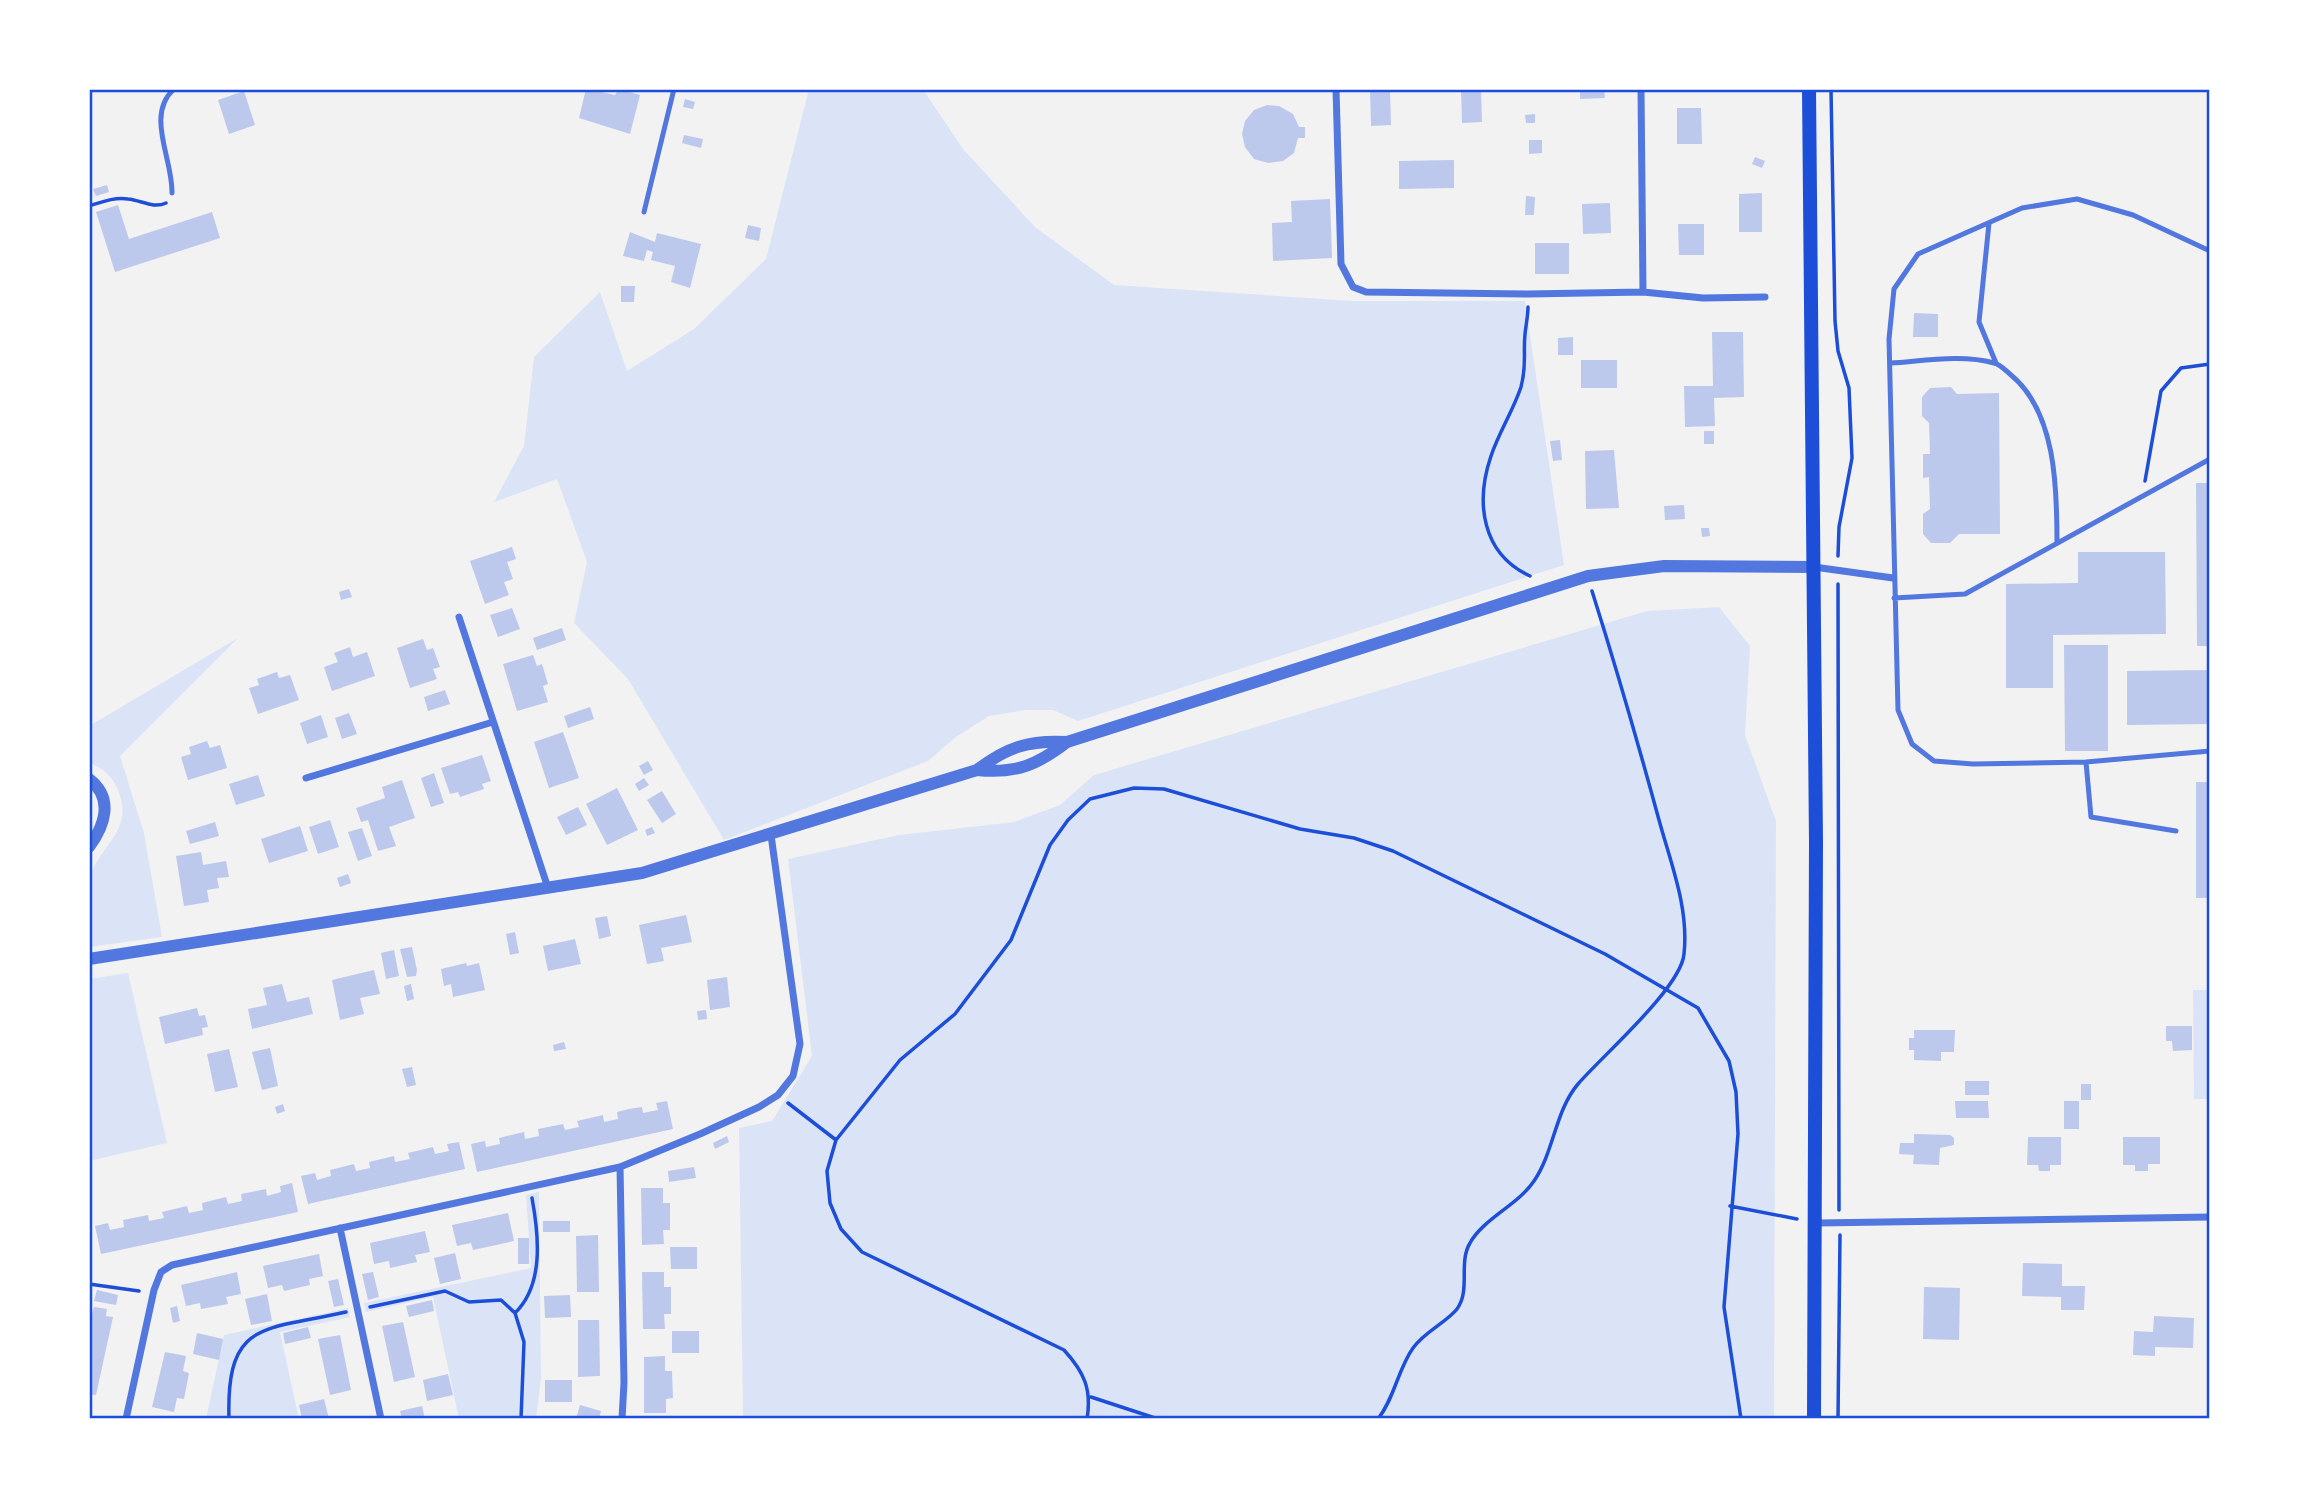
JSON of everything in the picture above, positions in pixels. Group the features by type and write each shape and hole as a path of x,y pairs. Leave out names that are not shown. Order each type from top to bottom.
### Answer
{"main road":[{"path":"1809,89 1814,567 1814,1419"}],"street":[{"path":"1336,89 1341,264 1353,287 1366,292 1643,292 1703,298 1765,297"},
{"path":"1641,89 1643,292"},
{"path":"977,770 1005,773 1044,760 1068,742 1588,576 1664,566 1814,567 1893,578"},
{"path":"458,617 549,889"},
{"path":"306,778 493,722"},
{"path":"89,959 642,873 977,770 1000,752 1039,740 1068,742"},
{"path":"89,779 98,786 106,800 104,819 89,847"},
{"path":"126,1419 154,1290 161,1272 172,1265 620,1167 700,1134 778,1094 793,1076 800,1044 771,835"},
{"path":"620,1167 624,1383 622,1419"},
{"path":"1816,1223 2210,1217"},
{"path":"340,1228 381,1419"}],"lane":[{"path":"172,193 160,112 163,99 174,89"},
{"path":"644,212 674,89"},
{"path":"2210,251 2133,215 2077,199 2022,208 1918,254 1894,289 1889,340 1898,710 1912,744 1934,761 1973,764 2086,762 2210,751"},
{"path":"1989,223 1979,322 1996,363 2024,386 2050,443 2057,486 2057,542"},
{"path":"1891,363 1960,360 1996,363"},
{"path":"1894,598 1965,594 2143,493 2210,459"},
{"path":"2086,762 2091,817 2176,831"}],"path":[{"path":"1830,89 1835,321 1838,351 1849,388 1852,458 1839,527 1838,570 1838,1419"},
{"path":"89,206 106,200 129,198 163,206 171,200 172,193"},
{"path":"1528,294 1525,335 1527,360 1510,418 1491,455 1485,506 1487,532 1497,553 1514,568 1550,587"},
{"path":"2143,493 2161,391 2180,368 2210,364"},
{"path":"1378,1419 1389,1405 1412,1348 1457,1309 1465,1285 1468,1246 1477,1232 1501,1214 1534,1182 1551,1150 1575,1087 1667,988 1684,958 1685,915 1630,713 1588,576"},
{"path":"1087,1419 1091,1398 1082,1370 1063,1350 862,1252 841,1229 830,1203 827,1171 836,1140 900,1060 955,1014 1011,940 1050,845 1068,820 1090,799 1134,788 1164,789 1300,829 1354,838 1393,851 1605,954 1698,1008 1729,1061 1736,1092 1738,1135 1724,1307 1741,1419"},
{"path":"778,1094 836,1140"},
{"path":"520,1419 524,1342 515,1313 531,1294 535,1279 536,1232 529,1186"},
{"path":"1731,1206 1816,1223"},
{"path":"89,1284 117,1290 154,1290"},
{"path":"1091,1398 1158,1419"}],"shaded area":[{"path":"809,89 924,91 963,149 1035,227 1114,285 1353,301 1525,301 1564,565 1078,721 1053,710 1026,710 989,716 956,737 928,761 724,840 628,679 574,623 587,562 557,479 494,502 524,446 534,357 600,292 627,371 694,329 766,259"},
{"path":"1719,607 1750,646 1745,735 1776,821 1774,1419 743,1419 739,1128 772,1121 812,1056 788,859 899,835 1014,822 1060,805 1094,775 1647,611"},
{"path":"238,638 120,756 144,833 162,937 89,947 88,883 95,865 119,827 122,806 111,778 89,763 89,726"},
{"path":"128,973 167,1143 89,1161 89,979"},
{"path":"2193,990 2210,990 2210,1099 2194,1099"},
{"path":"539,1192 541,1378 536,1419 459,1419 433,1297 366,1312 364,1303 531,1268 526,1195"},
{"path":"348,1308 350,1317 280,1332 299,1419 206,1419 224,1335"}],"building":[{"path":"586,89 615,95 619,89 640,95 630,134 579,118"},
{"path":"1370,89 1390,89 1391,125 1371,126"},
{"path":"1461,89 1481,89 1482,122 1462,123"},
{"path":"1580,89 1604,89 1605,98 1580,99"},
{"path":"244,91 255,125 229,134 218,100"},
{"path":"685,99 695,102 693,109 683,107"},
{"path":"1267,105 1279,106 1293,114 1299,127 1305,127 1305,138 1298,138 1294,153 1283,161 1268,163 1254,159 1245,147 1242,134 1245,121 1254,110"},
{"path":"1677,108 1701,108 1702,144 1677,144"},
{"path":"1535,114 1535,123 1526,123 1525,115"},
{"path":"684,135 703,139 701,148 682,143"},
{"path":"1529,140 1542,140 1542,153 1529,154"},
{"path":"1755,157 1765,161 1762,168 1752,164"},
{"path":"1454,160 1454,188 1399,189 1399,161"},
{"path":"107,185 109,192 96,196 93,189"},
{"path":"1762,193 1762,232 1739,232 1739,194"},
{"path":"1526,196 1535,197 1534,215 1525,215"},
{"path":"1330,199 1332,258 1273,261 1272,223 1292,222 1291,201"},
{"path":"1610,203 1611,233 1583,234 1582,204"},
{"path":"118,205 129,239 212,212 220,238 115,272 96,212"},
{"path":"1678,224 1704,224 1704,255 1679,255"},
{"path":"748,225 761,228 759,241 745,238"},
{"path":"630,232 655,242 657,233 701,244 690,288 671,282 675,266 651,260 653,252 647,250 644,261 623,256"},
{"path":"1535,243 1569,243 1569,274 1535,274"},
{"path":"621,286 635,286 634,302 621,302"},
{"path":"1914,313 1938,314 1938,337 1913,337"},
{"path":"1712,332 1743,332 1744,397 1714,398 1715,426 1685,427 1684,386 1713,386"},
{"path":"1573,337 1573,355 1558,355 1558,338"},
{"path":"1581,360 1617,360 1617,388 1581,388"},
{"path":"1951,387 1957,394 1999,393 2000,534 1959,534 1950,543 1931,543 1923,534 1923,514 1930,509 1929,477 1923,478 1923,454 1930,454 1929,423 1922,416 1922,397 1930,388"},
{"path":"1704,431 1714,431 1714,444 1704,444"},
{"path":"1560,440 1562,460 1553,461 1550,441"},
{"path":"1614,450 1619,508 1586,509 1585,451"},
{"path":"2196,483 2210,483 2210,646 2197,646"},
{"path":"1684,505 1685,519 1665,520 1664,506"},
{"path":"1701,528 1709,528 1710,536 1702,537"},
{"path":"512,547 516,559 507,562 513,579 504,582 509,595 485,604 470,561"},
{"path":"2078,552 2165,552 2166,634 2053,635 2053,688 2006,688 2006,584 2078,583"},
{"path":"349,589 352,597 341,600 339,592"},
{"path":"512,608 520,629 498,637 490,615"},
{"path":"562,628 566,640 537,650 533,638"},
{"path":"423,639 427,650 433,648 440,667 433,669 437,679 410,688 397,648"},
{"path":"2064,645 2108,645 2108,751 2065,751"},
{"path":"350,647 353,657 367,652 375,676 332,691 324,667 338,662 334,653"},
{"path":"533,655 537,666 542,664 548,684 543,686 548,702 517,711 503,664"},
{"path":"2210,670 2210,724 2127,725 2127,671"},
{"path":"277,672 279,678 290,675 299,700 258,714 249,688 259,685 257,679"},
{"path":"445,690 450,704 428,711 424,697"},
{"path":"590,707 594,719 568,728 564,716"},
{"path":"349,713 357,734 342,739 335,718"},
{"path":"321,715 328,737 307,744 300,723"},
{"path":"563,732 579,778 549,788 534,742"},
{"path":"207,741 210,748 220,745 227,768 188,780 181,757 191,754 189,747"},
{"path":"482,755 491,781 482,784 484,789 460,797 458,792 450,794 441,768"},
{"path":"648,761 653,770 644,775 639,766"},
{"path":"434,773 444,803 431,807 421,778"},
{"path":"258,775 265,796 236,805 229,784"},
{"path":"644,778 649,785 639,791 635,784"},
{"path":"402,780 415,818 389,827 396,846 378,851 368,820 361,822 356,808 385,798 382,787"},
{"path":"2196,782 2210,782 2210,898 2196,898"},
{"path":"617,788 638,830 607,845 586,804"},
{"path":"662,791 676,814 662,823 647,800"},
{"path":"578,807 587,825 566,835 557,817"},
{"path":"330,820 339,847 318,854 309,827"},
{"path":"215,822 219,836 190,844 186,831"},
{"path":"300,826 308,851 269,863 261,839"},
{"path":"652,827 655,833 647,836 645,830"},
{"path":"362,828 372,856 358,861 348,832"},
{"path":"201,852 203,865 226,861 229,877 217,878 219,888 207,890 209,902 184,906 176,856"},
{"path":"348,874 351,883 340,887 337,878"},
{"path":"686,915 692,942 661,948 664,961 647,964 639,925"},
{"path":"607,916 611,936 599,939 595,918"},
{"path":"515,932 519,953 510,955 506,934"},
{"path":"575,939 581,964 548,971 543,946"},
{"path":"412,947 416,976 407,977 400,949"},
{"path":"394,950 399,976 386,979 381,953"},
{"path":"466,963 467,966 479,963 485,990 453,997 451,984 444,986 441,969"},
{"path":"374,970 380,994 360,998 364,1014 340,1020 332,980"},
{"path":"727,977 730,1007 710,1010 707,980"},
{"path":"282,984 287,1002 309,997 313,1014 252,1029 248,1009 267,1005 263,988"},
{"path":"411,984 414,999 407,1001 404,986"},
{"path":"197,1008 199,1016 205,1015 208,1027 202,1028 203,1035 165,1044 159,1017"},
{"path":"706,1010 707,1019 698,1020 697,1011"},
{"path":"2166,1026 2192,1026 2192,1050 2173,1051 2172,1041 2166,1041"},
{"path":"1914,1030 1955,1030 1954,1052 1941,1052 1941,1061 1914,1060 1914,1050 1909,1050 1909,1038 1914,1038"},
{"path":"564,1042 566,1049 554,1051 553,1045"},
{"path":"270,1048 278,1086 262,1090 252,1052"},
{"path":"229,1049 238,1087 215,1092 207,1054"},
{"path":"412,1067 416,1085 407,1087 402,1069"},
{"path":"1965,1081 1989,1081 1989,1095 1965,1095"},
{"path":"2081,1084 2091,1084 2091,1100 2081,1100"},
{"path":"667,1101 673,1129 477,1172 471,1144 485,1141 486,1147 500,1144 499,1138 524,1132 525,1139 539,1136 538,1129 563,1124 565,1130 579,1127 577,1121 603,1115 604,1122 618,1119 617,1112 642,1107 643,1113 658,1110 656,1103"},
{"path":"1955,1101 1988,1101 1989,1118 1956,1118"},
{"path":"2064,1101 2079,1101 2079,1129 2064,1129"},
{"path":"283,1104 285,1111 277,1114 275,1107"},
{"path":"1914,1134 1950,1135 1954,1138 1954,1145 1940,1148 1939,1165 1913,1164 1914,1155 1899,1154 1900,1143 1914,1143"},
{"path":"727,1136 729,1142 715,1149 713,1143"},
{"path":"2028,1137 2061,1137 2061,1165 2050,1165 2050,1171 2039,1171 2038,1165 2027,1165"},
{"path":"2123,1137 2160,1137 2160,1164 2148,1164 2148,1171 2135,1171 2135,1165 2123,1165"},
{"path":"459,1142 465,1169 308,1204 301,1176 315,1173 317,1180 331,1176 330,1170 354,1164 356,1171 370,1168 369,1162 394,1156 395,1162 410,1159 408,1153 433,1147 435,1154 449,1151 447,1144"},
{"path":"694,1167 696,1178 669,1182 668,1171"},
{"path":"292,1183 298,1212 101,1254 95,1226 108,1223 110,1230 124,1227 123,1220 148,1215 149,1221 164,1218 162,1212 187,1206 189,1213 203,1210 202,1203 226,1197 228,1204 242,1201 241,1194 266,1189 267,1196 281,1192 280,1186"},
{"path":"641,1188 663,1188 663,1203 670,1203 670,1230 663,1230 664,1244 642,1245"},
{"path":"508,1213 514,1241 473,1250 471,1243 457,1246 452,1225"},
{"path":"543,1221 570,1221 570,1232 543,1232"},
{"path":"425,1231 430,1252 415,1255 417,1262 390,1268 389,1261 374,1264 370,1243"},
{"path":"598,1235 599,1292 577,1292 576,1236"},
{"path":"518,1238 529,1238 529,1264 518,1264"},
{"path":"670,1247 697,1247 697,1269 671,1269"},
{"path":"455,1253 461,1279 440,1284 434,1258"},
{"path":"319,1254 323,1276 309,1279 310,1285 284,1291 282,1285 268,1288 263,1266"},
{"path":"2023,1263 2062,1264 2062,1286 2085,1286 2084,1310 2061,1310 2061,1297 2022,1296"},
{"path":"237,1272 241,1294 226,1297 228,1304 201,1309 200,1303 186,1306 181,1285"},
{"path":"373,1272 379,1297 368,1300 362,1274"},
{"path":"642,1272 664,1272 664,1287 671,1287 671,1314 664,1314 665,1329 643,1329"},
{"path":"338,1279 344,1305 334,1307 328,1281"},
{"path":"1924,1287 1960,1288 1959,1340 1923,1339"},
{"path":"97,1290 118,1295 116,1305 94,1301"},
{"path":"267,1294 272,1321 251,1325 245,1299"},
{"path":"570,1295 571,1317 545,1318 544,1296"},
{"path":"432,1300 434,1311 409,1317 406,1306"},
{"path":"177,1306 180,1321 173,1323 170,1308"},
{"path":"94,1307 107,1309 106,1316 113,1317 96,1395 89,1394 89,1323"},
{"path":"2154,1316 2194,1318 2193,1348 2155,1347 2155,1356 2133,1355 2134,1331 2153,1332"},
{"path":"578,1320 599,1320 600,1376 578,1377"},
{"path":"403,1322 415,1377 394,1382 382,1326"},
{"path":"308,1327 311,1338 285,1344 283,1333"},
{"path":"672,1331 699,1331 699,1353 672,1353"},
{"path":"197,1333 223,1339 219,1360 193,1354"},
{"path":"340,1335 351,1390 330,1395 318,1339"},
{"path":"165,1352 186,1356 183,1371 189,1373 184,1399 177,1398 174,1412 152,1407"},
{"path":"665,1356 665,1371 672,1371 673,1398 666,1399 666,1413 644,1413 644,1357"},
{"path":"448,1374 453,1395 427,1401 423,1380"},
{"path":"545,1380 572,1380 572,1402 545,1402"},
{"path":"324,1399 329,1419 302,1419 299,1405"},
{"path":"580,1405 601,1411 599,1419 576,1419"},
{"path":"422,1406 425,1419 402,1419 400,1411"}]}
